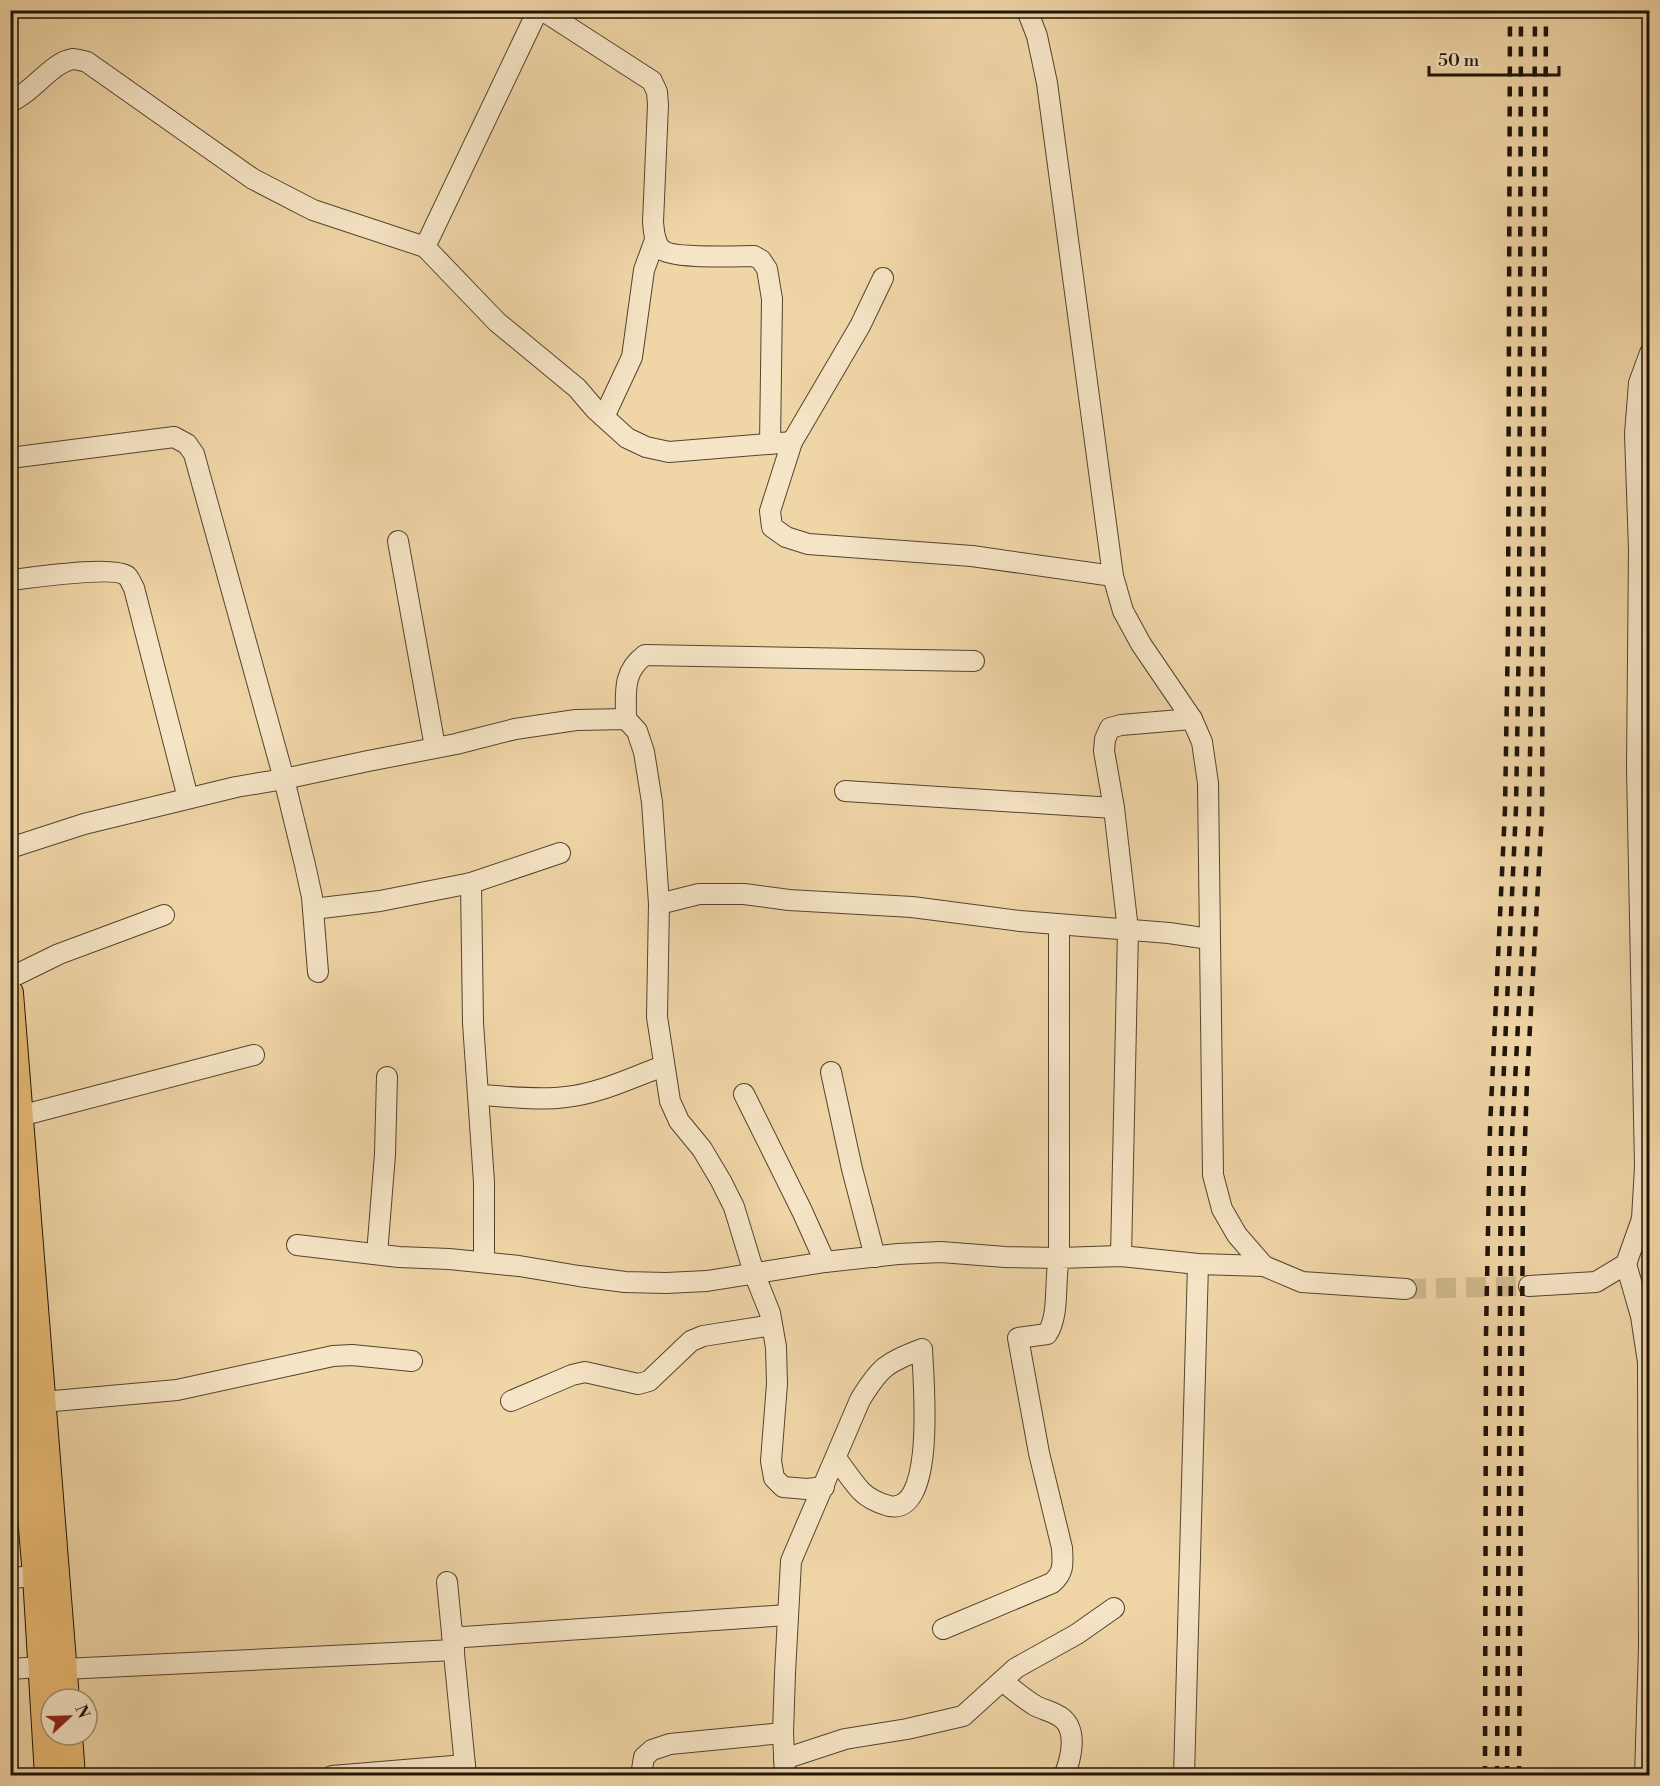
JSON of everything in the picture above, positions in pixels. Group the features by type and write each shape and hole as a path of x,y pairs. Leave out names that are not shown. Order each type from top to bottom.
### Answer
{"main road":[{"path":"10,993 43,1402 47,1575 53,1668 48,1776"},
{"path":"10,1264 47,1575"},
{"path":"53,1668 61,1687"},
{"path":"70,1747 72,1776"}],"street":[{"path":"425,247 540,10 652,81 657,92 658,105 653,222 655,240 644,270 632,357 604,417"},
{"path":"1028,10 1037,36 1047,83 1113,576 1123,611 1141,644 1192,719 1202,742 1208,783 1213,1175 1222,1209 1237,1235 1264,1266"},
{"path":"10,102 26,93 62,63 74,59 87,62 254,179 313,210 425,247 497,322 578,388 627,438 646,447 669,452 792,442"},
{"path":"655,240 661,249 669,254 754,256 761,260 767,269 772,299 770,444"},
{"path":"883,278 860,326 792,442 770,511 772,527 786,537 808,544 972,556 1113,576"},
{"path":"1529,1286 1596,1282 1626,1264 1642,1219 1645,971 1644,616 1639,549 1643,476 1635,434 1639,383 1650,353"},
{"path":"10,458 174,437 187,444 194,454 284,779 305,865 313,909 318,972"},
{"path":"398,541 435,747"},
{"path":"10,580 101,571 119,572 128,577 134,588 188,798"},
{"path":"824,1486 807,1490 783,1487 774,1478 771,1461 777,1384 776,1347 770,1313 754,1273 734,1207 722,1181 702,1149 679,1121 670,1101 657,1017 659,904 652,802 644,752 637,731 626,719 627,681 634,663 645,655 974,661"},
{"path":"10,848 84,824 236,787 456,744 515,729 576,720 626,719"},
{"path":"1121,1256 1128,930 1114,808 1104,751 1105,739 1110,728 1121,725 1192,719"},
{"path":"845,791 1114,808"},
{"path":"313,909 380,901 471,883 560,853"},
{"path":"471,883 473,1023 483,1149 484,1262"},
{"path":"659,904 699,894 744,894 789,900 912,908 1059,925 1170,933 1209,939"},
{"path":"10,978 59,954 164,915"},
{"path":"943,1629 1052,1583 1060,1576 1063,1562 1062,1548 1039,1453 1018,1338 1047,1334 1054,1324 1056,1273 1059,1258 1059,925"},
{"path":"20,1116 254,1055"},
{"path":"478,1095 551,1099 568,1097 588,1093 664,1066"},
{"path":"831,1072 852,1169 875,1257"},
{"path":"376,1254 385,1154 387,1077"},
{"path":"744,1094 825,1262"},
{"path":"297,1245 376,1254 484,1262 625,1282 707,1281 825,1262 941,1252 1005,1257 1121,1256 1198,1264 1264,1266 1302,1282 1406,1288"},
{"path":"1184,1776 1198,1264"},
{"path":"1626,1264 1642,1290 1641,1316 1648,1362 1649,1647 1645,1776"},
{"path":"511,1401 585,1372 638,1384 649,1381 691,1341 703,1336 772,1324"},
{"path":"836,1458 862,1493 876,1503 893,1507 903,1504 913,1496 922,1467 924,1425 922,1349 892,1361 874,1377 860,1400 791,1561 783,1733 785,1768 845,1739 907,1729 963,1716 1016,1668 1077,1634 1114,1608"},
{"path":"43,1402 177,1390 333,1356 352,1355 412,1361"},
{"path":"10,1578 47,1575"},
{"path":"332,1776 465,1770 447,1582"},
{"path":"10,1669 453,1642 464,1637 788,1615"},
{"path":"1002,1681 1036,1706 1063,1719 1072,1740 1072,1753 1064,1776"},
{"path":"641,1776 644,1757 652,1750 670,1744 783,1733"}],"tunnel":[{"path":"1406,1289 1529,1286"}],"railway":[{"path":"1485,1776 1486,1334 1490,1128 1505,809 1508,631 1510,10"},
{"path":"1497,1776 1501,1132 1516,808 1519,633 1521,10"},
{"path":"1507,1776 1512,1139 1529,814 1532,638 1535,10"},
{"path":"1519,1776 1523,1196 1542,813 1546,10"}]}
